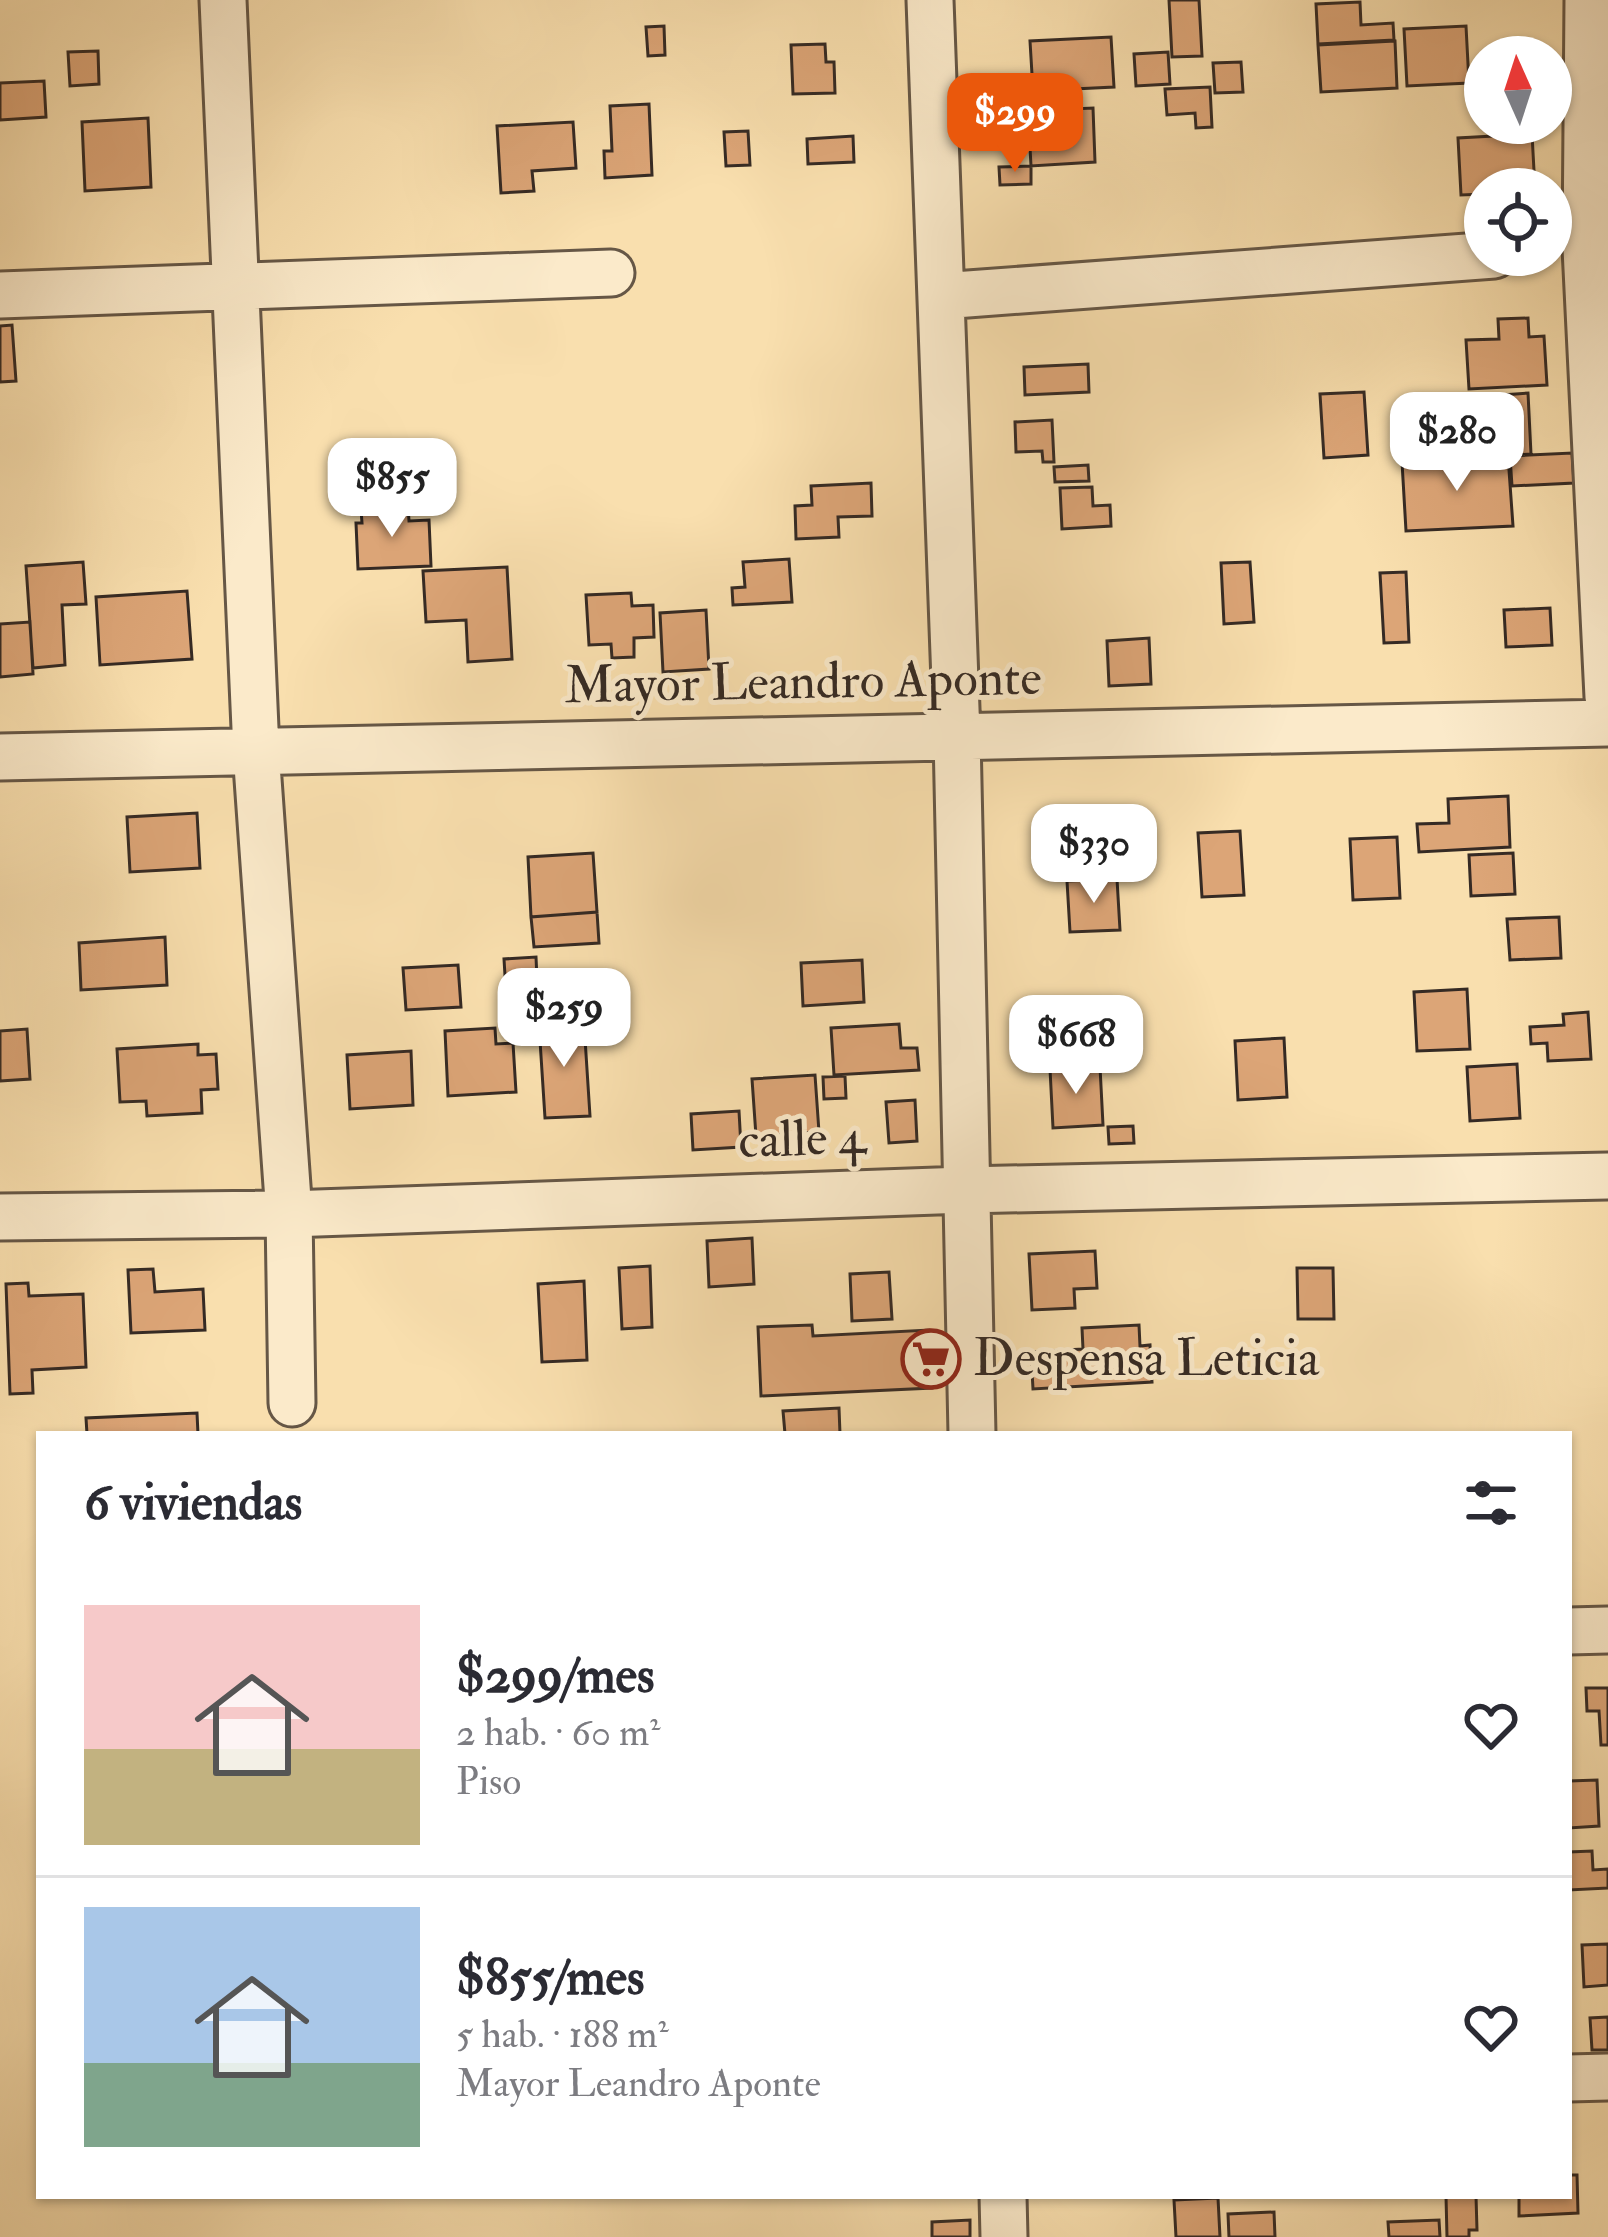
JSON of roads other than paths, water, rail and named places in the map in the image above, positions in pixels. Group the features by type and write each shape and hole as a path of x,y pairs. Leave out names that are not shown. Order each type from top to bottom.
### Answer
{"street":[{"path":"223,0 256,751 289,1214 292,1403"},
{"path":"930,0 957,736 972,1431"},
{"path":"1588,0 1582,249 1608,697"},
{"path":"941,296 1464,257"},
{"path":"0,295 611,273"},
{"name":"Mayor Leandro Aponte","path":"0,757 1608,723"},
{"name":"calle 4","path":"0,1216 289,1214 965,1190 1608,1176"},
{"path":"1572,1631 1608,1630"},
{"path":"1572,2078 1608,2077"},
{"path":"1003,2199 1004,2237"}],"place":[{"name":"Despensa Leticia","path":"931,1359"}]}
